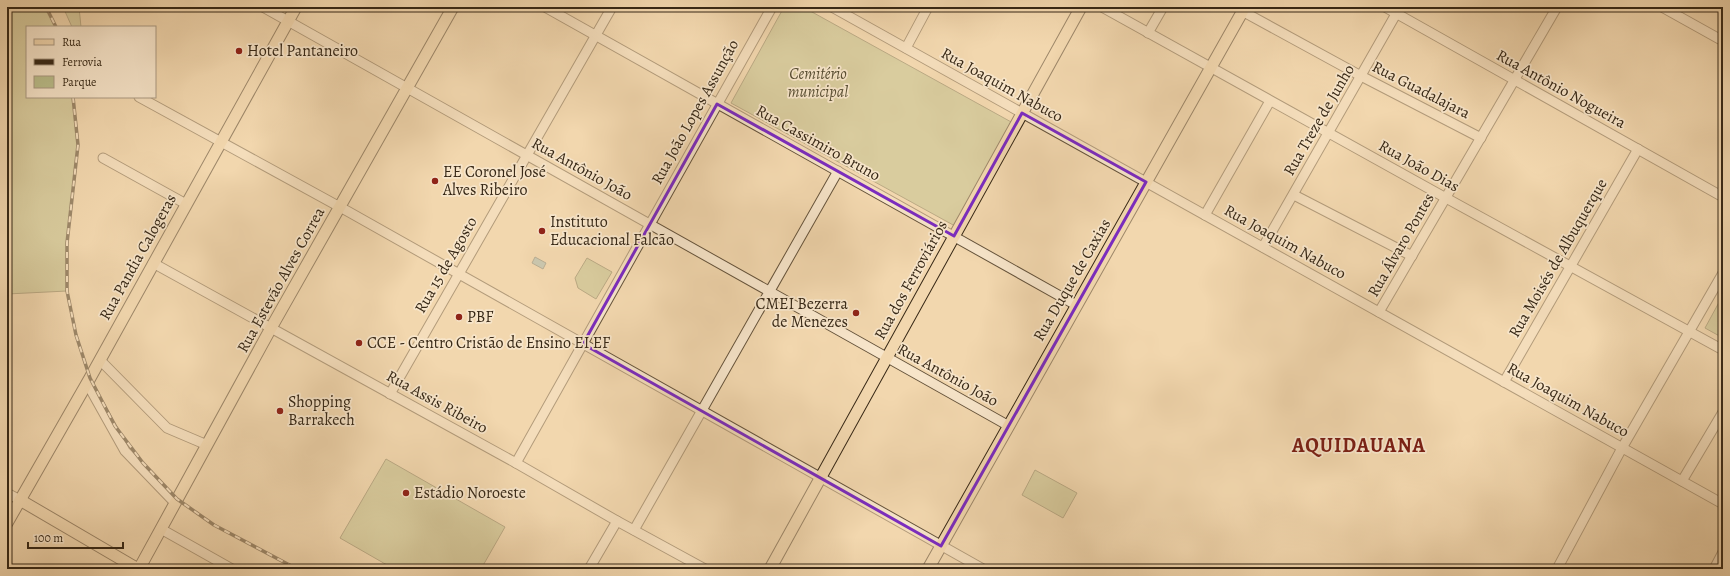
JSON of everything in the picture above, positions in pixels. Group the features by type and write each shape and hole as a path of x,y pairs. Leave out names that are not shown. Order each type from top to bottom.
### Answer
{"main road":[{"name":"Rua Pandia Calogeras","path":"7,523 100,360 220,141 296,7"},
{"name":"Rua Estevão Alves Correa","path":"138,569 271,328 453,7"},
{"name":"Rua dos Ferroviários","path":"770,569 1081,7"},
{"name":"Rua Duque de Caxias","path":"928,569 1244,9"},
{"path":"20,500 138,569"}],"street":[{"name":"Rua Antônio João","path":"263,7 408,87 1009,426"},
{"name":"Rua Cassimiro Bruno","path":"545,7 1076,305"},
{"name":"Rua 15 de Agosto","path":"390,394 612,7"},
{"name":"Rua João Lopes Assunção","path":"516,463 772,7"},
{"name":"Rua Joaquim Nabuco","path":"832,7 1723,504"},
{"path":"906,48 928,7"},
{"name":"Rua João Dias","path":"1102,7 1723,350"},
{"path":"1148,33 1163,7"},
{"name":"Rua Antônio Nogueira","path":"1385,7 1399,10 1515,80 1723,197"},
{"name":"Rua Álvaro Pontes","path":"1379,312 1557,7"},
{"path":"1662,7 1723,41"},
{"name":"Rua Guadalajara","path":"1244,9 1361,76 1481,138"},
{"name":"Rua Treze de Junho","path":"1263,247 1294,196 1399,10"},
{"path":"141,98 340,207 458,275 983,569"},
{"path":"1205,215 1270,101"},
{"name":"Rua Moisés de Albuquerque","path":"1504,382 1572,267 1638,149"},
{"path":"103,158 186,204"},
{"path":"634,530 838,171"},
{"path":"1294,196 1412,256"},
{"name":"Rua Assis Ribeiro","path":"153,263 516,463 699,568"},
{"path":"1557,569 1622,448 1723,273"},
{"path":"100,360 167,428 207,445"},
{"path":"87,383 125,451 175,503"},
{"path":"1682,481 1723,412"},
{"path":"7,493 20,500"},
{"path":"589,569 617,521"},
{"path":"161,529 232,569"},
{"path":"1714,569 1723,552"}],"highlighted area":[{"path":"717,104 954,236 1022,113 1146,182 941,546 583,344"}],"green space":[{"path":"7,7 46,7 56,26 26,26 26,98 73,98 78,145 67,243 67,291 7,294"},
{"path":"63,7 79,7 81,26 72,26"},
{"name":"Cemitério municipal","path":"784,7 803,7 1013,123 955,226 731,103"},
{"path":"587,258 612,272 596,299 578,288 575,278"},
{"path":"1723,295 1723,338 1705,328"},
{"name":"Estádio Noroeste","path":"386,459 505,527 481,569 394,569 340,538"},
{"path":"1035,470 1077,493 1063,518 1022,495"}],"water":[{"path":"535,257 546,263 543,269 532,263"}],"railway":[{"path":"46,7 56,26"},
{"path":"73,98 78,145 67,243 67,291 76,335 90,378 115,426 143,463 177,499 214,525 297,569"}],"place":[{"name":"Hotel Pantaneiro","path":"239,51"},
{"name":"EE Coronel José Alves Ribeiro","path":"435,181"},
{"name":"Instituto Educacional Falcão","path":"542,231"},
{"name":"CMEI Bezerra de Menezes","path":"856,313"},
{"name":"PBF","path":"459,317"},
{"name":"CCE - Centro Cristão de Ensino EI EF","path":"359,343"},
{"name":"Shopping Barrakech","path":"280,411"},
{"name":"Estádio Noroeste","path":"406,493"}],"district":[{"name":"AQUIDAUANA","path":"1359,445"}]}
